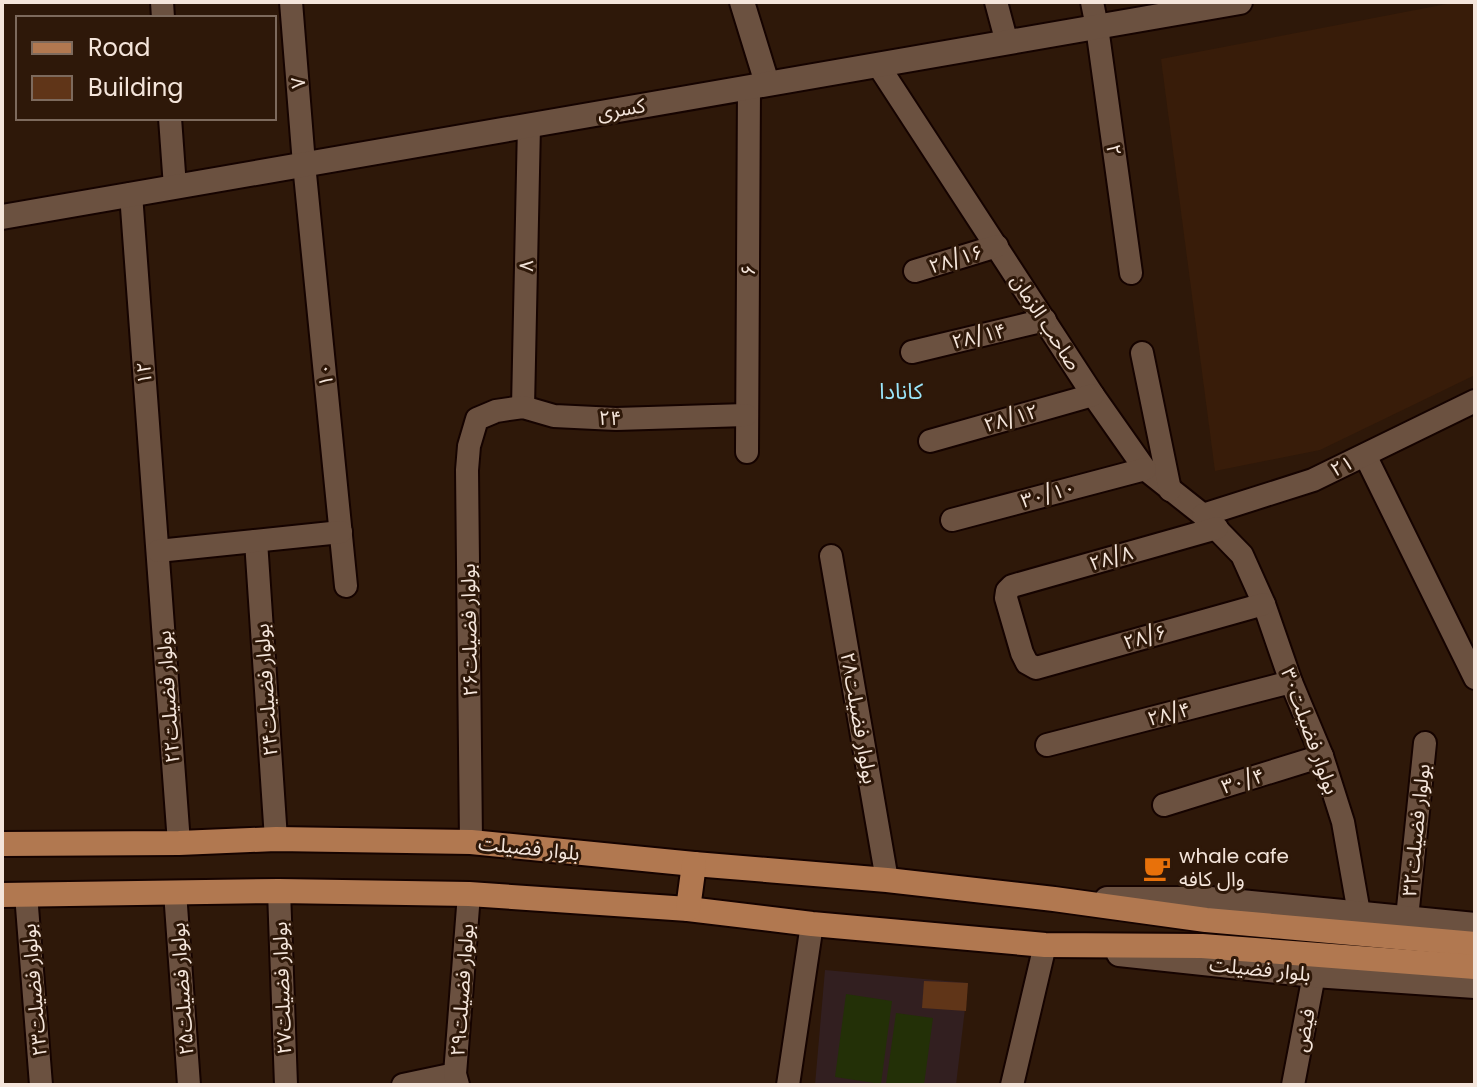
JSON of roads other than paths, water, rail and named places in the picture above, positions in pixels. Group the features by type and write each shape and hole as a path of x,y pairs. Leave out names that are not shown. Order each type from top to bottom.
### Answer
{"main road":[{"name":"بلوار فضیلت","path":"8,842 179,843 276,839 471,842 887,880 1206,920 1475,944"},
{"path":"688,909 694,864"},
{"name":"بلوار فضیلت","path":"14,894 279,891 469,894 688,909 812,924 1045,945 1202,946 1475,967"}],"street":[{"name":"۷","path":"291,2 304,164"},
{"path":"742,2 758,85"},
{"path":"996,2 1007,43"},
{"name":"۲","path":"1092,2 1131,273"},
{"name":"کسری","path":"2,217 1007,43 1186,7 1240,2"},
{"name":"صاحب الزمان","path":"878,65 1093,395 1145,469 1210,522 1242,555"},
{"name":"۶","path":"747,452 758,85"},
{"path":"170,120 175,187"},
{"name":"۸","path":"523,407 529,125"},
{"name":"۱۰","path":"304,164 346,586"},
{"name":"۱۲","path":"131,194 158,551"},
{"name":"۲۸/۱۶","path":"915,271 997,246"},
{"name":"۲۸/۱۴","path":"912,352 1045,320"},
{"path":"1142,353 1170,490"},
{"name":"۲۸/۱۲","path":"930,441 1093,395"},
{"name":"۲۱","path":"1210,522 1313,480 1475,401"},
{"name":"۲۴","path":"477,419 496,411 523,407 554,416 616,419 746,415"},
{"name":"بولوار فضیلت۲۶","path":"471,842 467,470 469,446 477,419"},
{"path":"1365,455 1468,642 1475,678"},
{"name":"۳۰/۱۰","path":"952,520 1145,469"},
{"name":"۲۸/۸","path":"1027,663 1006,598 1012,586 1210,522"},
{"path":"158,551 341,532"},
{"name":"بولوار فضیلت۲۴","path":"256,541 276,839"},
{"name":"بولوار فضیلت۲۲","path":"158,551 179,843"},
{"name":"بولوار فضیلت۳۰","path":"1242,555 1322,756 1343,822 1359,913"},
{"name":"بولوار فضیلت۲۸","path":"831,556 887,880"},
{"name":"۲۸/۶","path":"1027,663 1036,668 1264,604"},
{"name":"۲۸/۴","path":"1047,745 1291,682"},
{"name":"بولوار فضیلت۳۲","path":"1407,918 1425,743"},
{"name":"۳۰/۴","path":"1164,805 1322,756"},
{"name":"بولوار فضیلت۲۷","path":"279,891 286,1085"},
{"name":"بولوار فضیلت۲۵","path":"175,892 189,1085"},
{"name":"بولوار فضیلت۲۳","path":"14,894 41,1085"},
{"name":"بولوار فضیلت۲۹","path":"457,1079 469,894"},
{"name":"بلوار فضیلت","path":"1054,899 1210,899 1475,925"},
{"path":"788,1085 812,924"},
{"path":"1012,1085 1045,945"},
{"name":"بلوار فضیلت","path":"1045,945 1314,975 1475,986"},
{"name":"فیض","path":"1293,1085 1314,975"},
{"path":"403,1085 457,1079"}],"place":[{"name":"whale cafe وال کافه","path":"1157,868"}],"district":[{"name":"کانادا","path":"901,391"}]}
